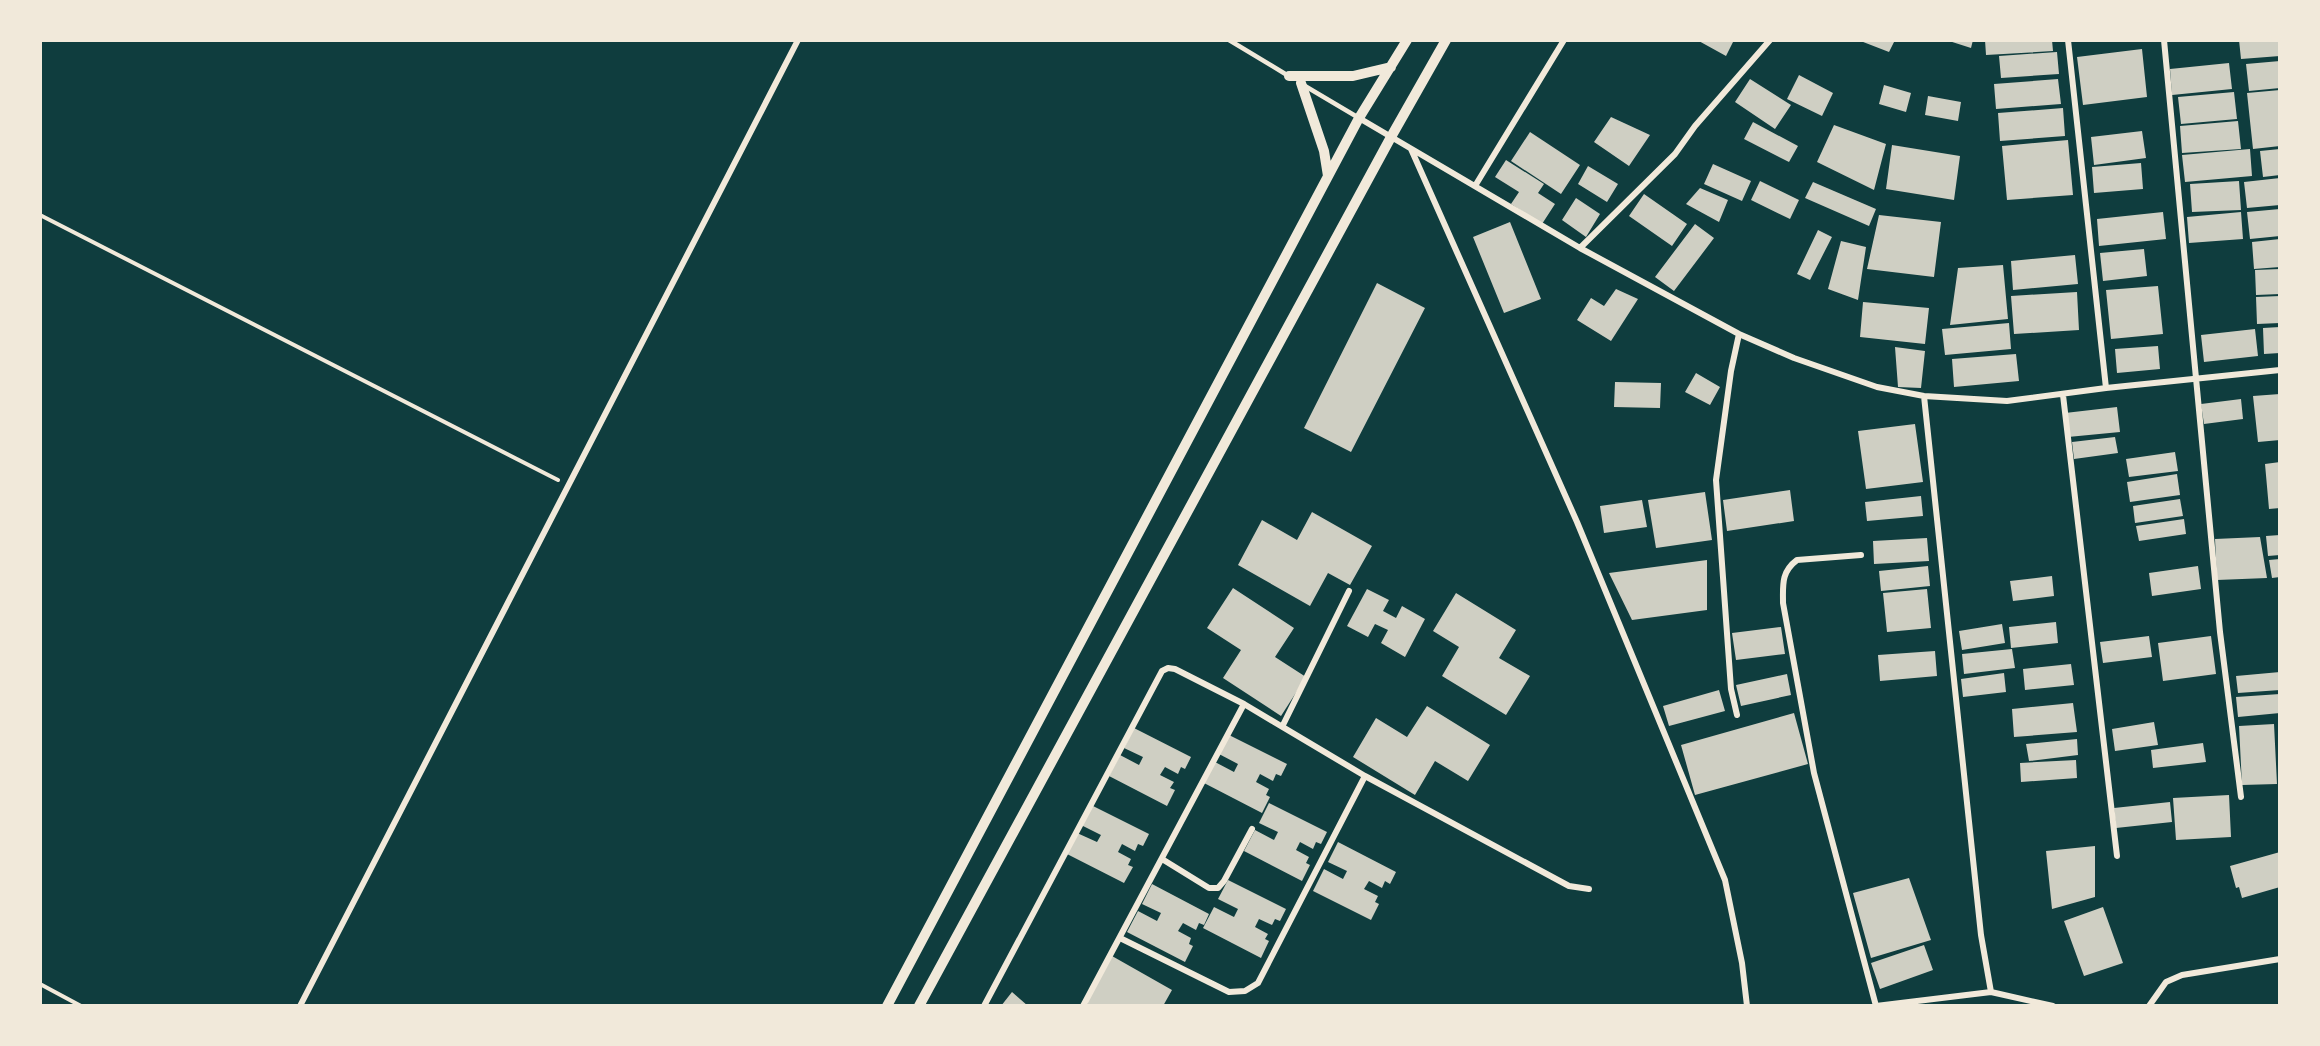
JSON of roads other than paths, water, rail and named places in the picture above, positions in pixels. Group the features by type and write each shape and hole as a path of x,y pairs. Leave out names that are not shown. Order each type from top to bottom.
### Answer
{"street":[{"path":"300,1005 798,40"},
{"path":"887,1005 1359,118 1407,40"},
{"path":"919,1005 1390,137 1446,40"},
{"path":"1474,186 1564,40"},
{"path":"1580,248 1675,154 1695,126 1770,40"},
{"path":"2068,40 2106,388"},
{"path":"2164,40 2194,380 2220,632 2241,798"},
{"path":"1289,76 1353,76 1390,67"},
{"path":"1301,83 1324,151 1328,177"},
{"path":"1359,118 1580,248 1739,334 1794,358 1877,387 1924,396 2007,401 2280,370"},
{"path":"1411,149 1577,522 1725,880 1742,963 1747,1005"},
{"path":"1737,716 1731,689 1716,480 1731,371 1739,334"},
{"path":"2063,395 2117,856"},
{"path":"1924,396 1981,934 1991,993"},
{"path":"1862,555 1797,560 1789,566 1783,578 1783,603 1814,773 1876,1005 1991,993 2053,1005"},
{"path":"1283,725 1349,591"},
{"path":"984,1005 1162,671 1168,668 1175,669 1283,725 1365,776 1562,882 1589,890"},
{"path":"1083,1005 1244,704"},
{"path":"1120,938 1222,990 1238,993 1258,983 1365,776"},
{"path":"1162,860 1209,888 1218,888 1252,830"},
{"path":"2149,1005 2166,982 2182,975 2280,959"}],"lane":[{"path":"1229,40 1359,118"}]}
